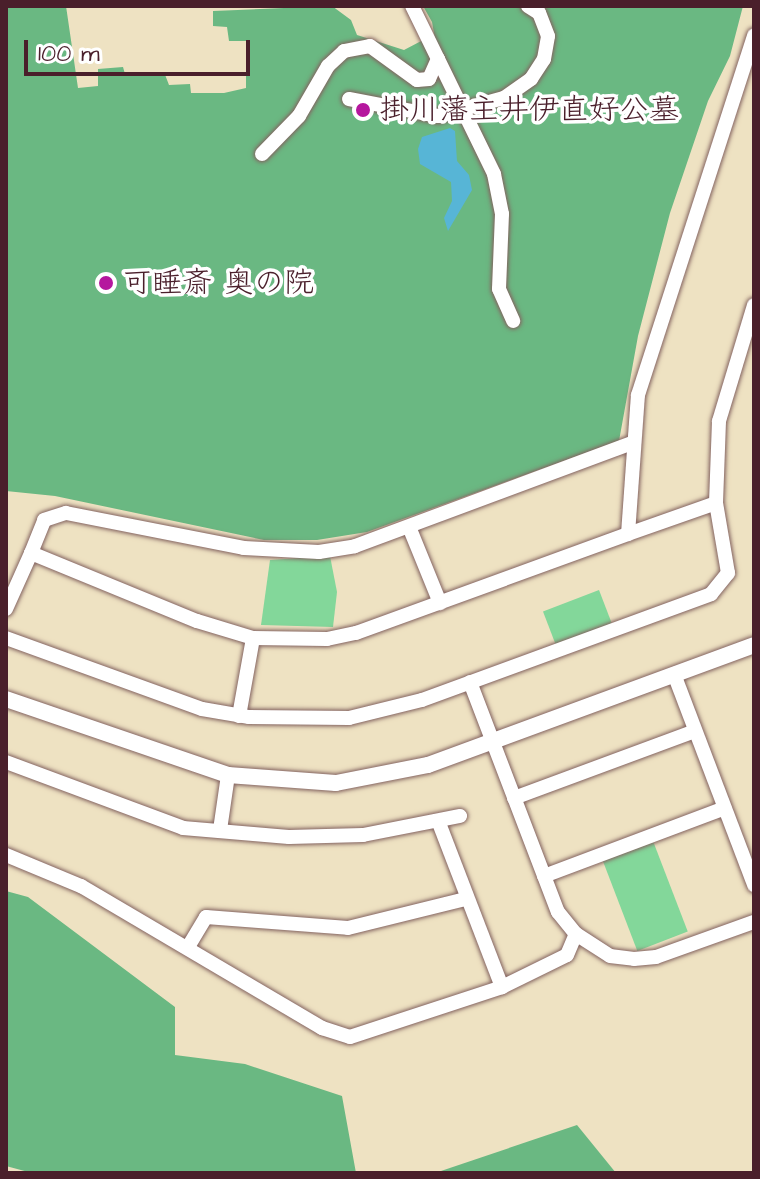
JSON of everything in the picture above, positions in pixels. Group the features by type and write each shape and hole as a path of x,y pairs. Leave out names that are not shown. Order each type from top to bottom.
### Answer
{"street":[{"path":"412,6 464,111 500,196 499,289 513,321"},
{"path":"349,99 428,115 464,111 519,90 544,59 548,36 539,13 528,6"},
{"path":"628,534 632,443 638,395 754,35"},
{"path":"262,154 299,116 328,66 344,51 370,46 423,81 438,59"},
{"path":"6,638 202,709 239,716 349,718 470,682 711,594 728,573 716,503 719,421 754,305"},
{"path":"6,609 44,520 66,513 270,551 343,548 410,529 632,443"},
{"path":"31,553 197,621 253,638 327,639 440,603 716,503"},
{"path":"410,529 440,603"},
{"path":"239,716 253,638"},
{"path":"6,699 228,775 271,782 367,780 494,742 754,645"},
{"path":"674,674 754,885"},
{"path":"470,682 558,912 576,934 610,956 634,959 656,957 754,922"},
{"path":"514,798 695,731"},
{"path":"6,762 183,828 289,837 348,836 439,823 460,816"},
{"path":"220,830 228,775"},
{"path":"544,876 725,808"},
{"path":"439,823 465,899 502,987"},
{"path":"6,855 81,886 322,1028 350,1037 502,987 567,955 576,934"},
{"path":"188,947 206,917 348,928 465,899"}],"green space":[{"path":"6,6 66,6 78,88 98,86 98,69 123,67 125,74 164,72 169,85 190,84 191,93 224,93 246,88 246,41 229,41 227,27 213,26 213,11 332,6 351,20 357,35 404,50 425,39 438,56 432,22 423,6 743,6 730,56 708,101 670,213 638,336 619,441 367,532 317,540 264,540 55,496 6,491"},
{"path":"330,556 337,592 333,627 261,625 270,560"},
{"path":"599,590 614,629 558,651 543,612"},
{"path":"653,841 688,932 637,951 603,860"},
{"path":"6,891 28,897 175,1007 175,1055 245,1064 342,1096 356,1173 32,1173 6,1166"},
{"path":"577,1125 616,1173 435,1173"}],"water":[{"path":"450,128 455,131 457,161 469,175 472,190 448,231 444,218 452,201 451,182 420,164 418,149 422,137"}],"place":[{"name":"掛川藩主井伊直好公墓","path":"363,110"},
{"name":"可睡斎 奥の院","path":"106,283"}]}
